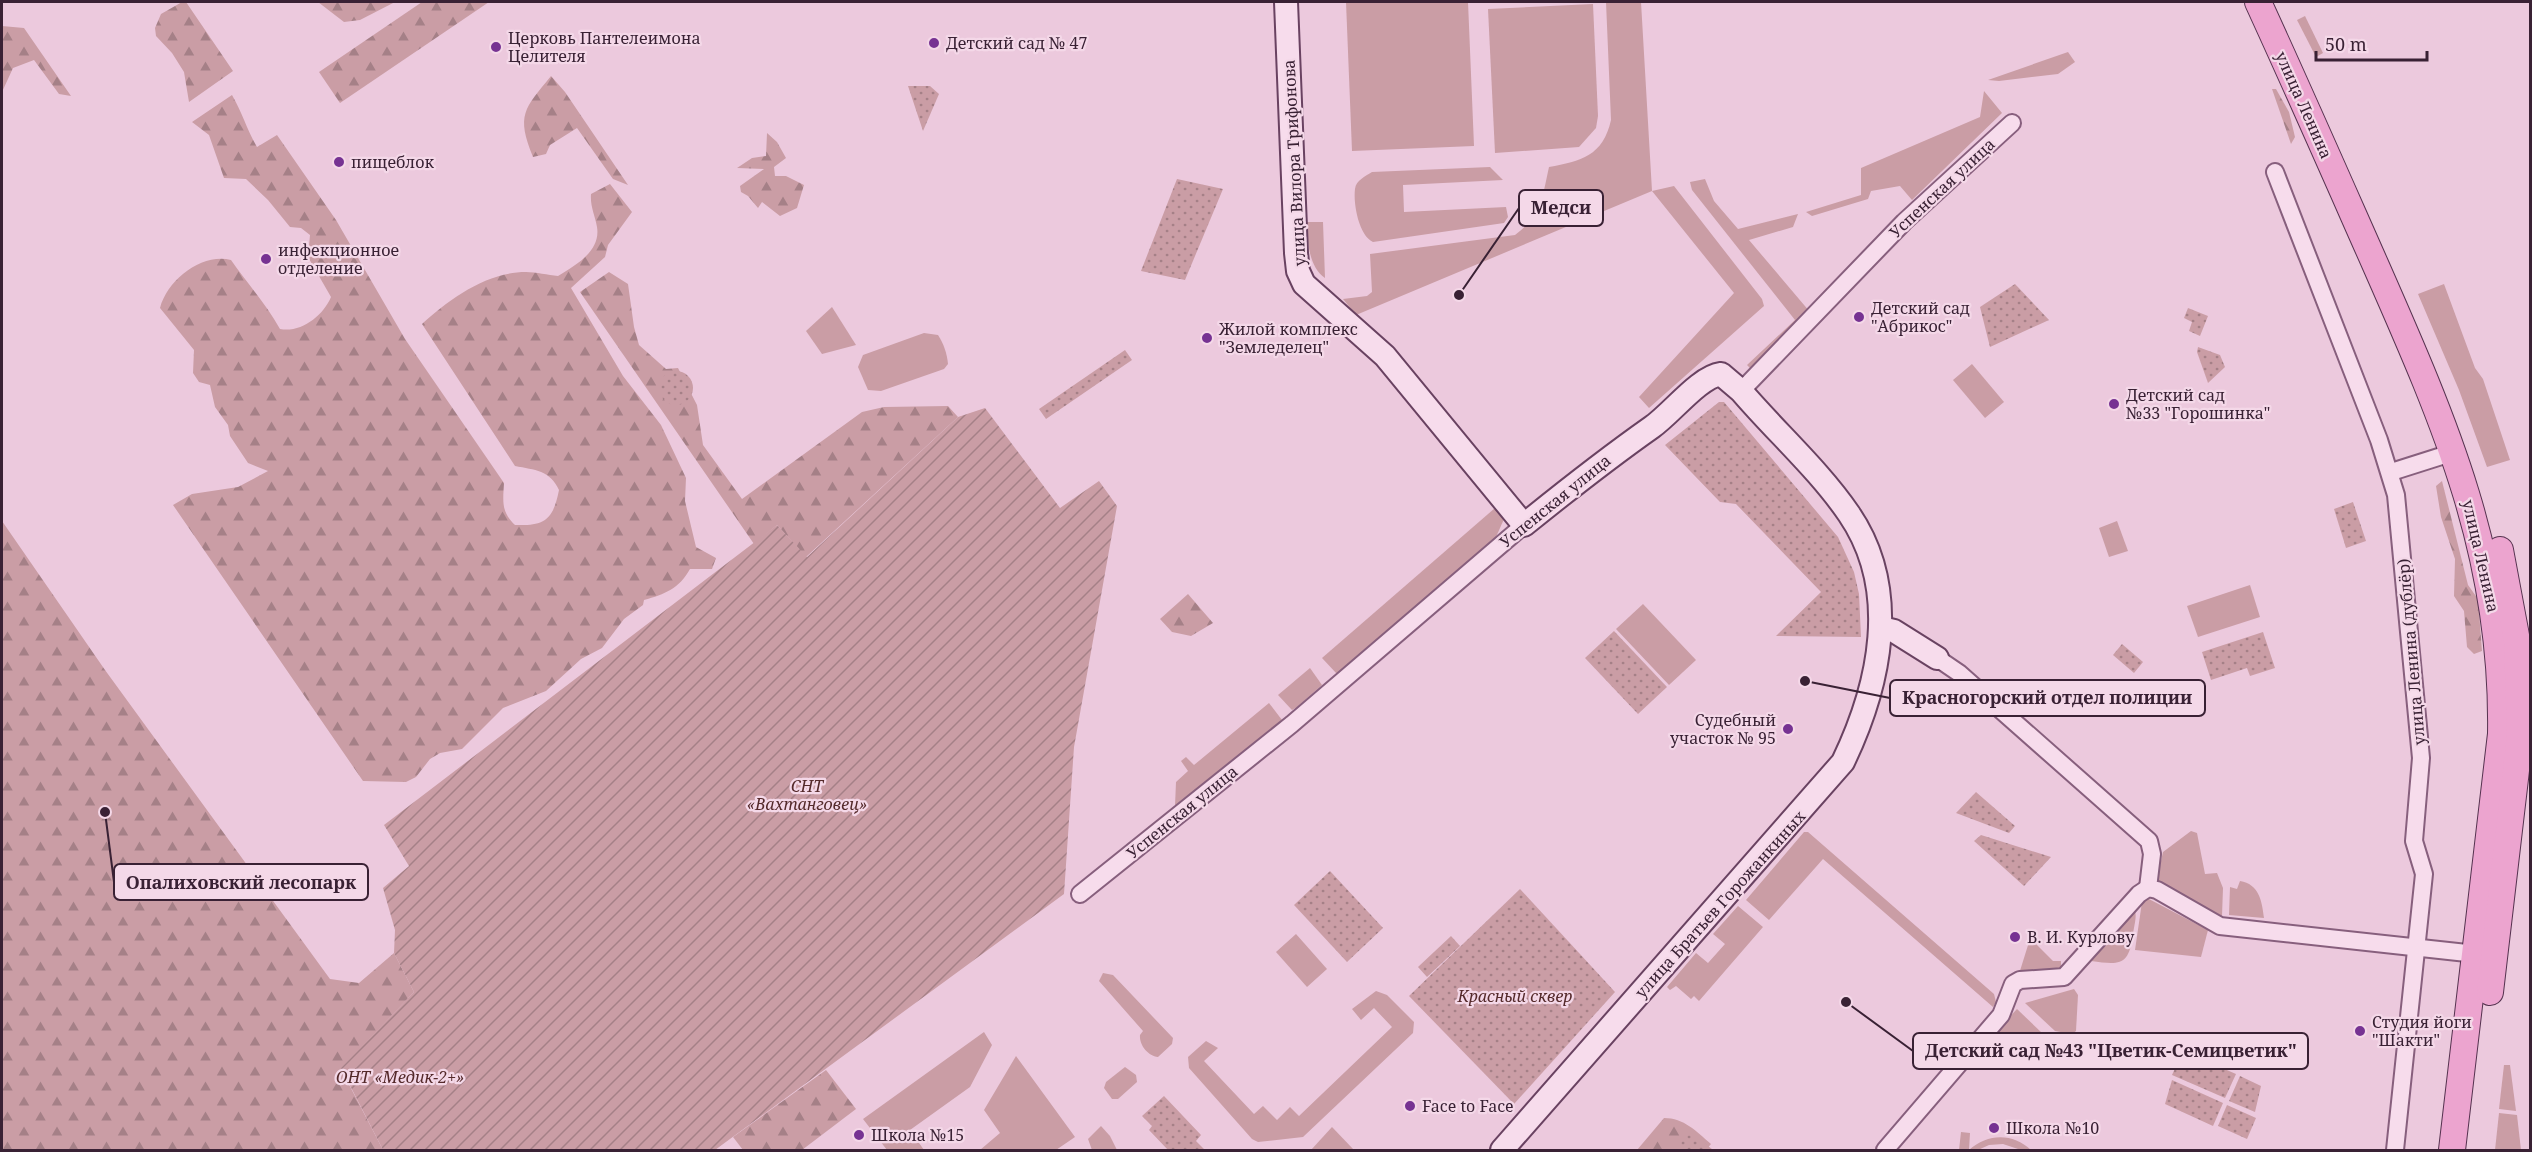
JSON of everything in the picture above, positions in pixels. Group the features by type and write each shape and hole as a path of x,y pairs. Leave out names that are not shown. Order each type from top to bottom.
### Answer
{"main road":[{"name":"улица Ленина","path":"2258,2 2426,381 2454,452 2484,557 2499,641 2502,685 2496,790 2452,1150"},
{"name":"улица Ленина","path":"2277,2 2455,407 2483,486 2510,594 2518,652 2520,736 2470,1150"}],"street":[{"name":"улица Вилора Трифонова","path":"1286,2 1298,271 1304,284 1385,356 1524,525"},
{"name":"Успенская улица","path":"1080,894 1292,724 1524,525 1618,450 1659,421 1710,377 1725,375 1741,391 1904,222 2012,123"},
{"name":"улица Ленина (дублёр)","path":"2275,172 2391,472 2396,495 2421,758 2414,841 2424,874 2395,1150"},
{"name":"улица Братьев Горожанкиных","path":"1502,1150 1843,762 1872,690 1881,628 1872,565 1856,525 1838,500 1741,391"},
{"path":"2391,472 2454,452"},
{"path":"1881,628 1894,631 1959,673 2149,841 2152,854 2148,888"},
{"path":"1885,1150 2001,1015 2013,984 2020,980 2064,977 2139,894 2148,888 2157,890 2220,926 2476,954"}],"green space":[{"path":"186,2 233,71 189,102 184,72 172,53 156,36 155,28 161,14"},
{"path":"318,2 395,2 360,20 344,22"},
{"path":"422,2 489,2 340,103 319,72"},
{"path":"1346,2 1468,2 1474,146 1352,151"},
{"path":"1606,2 1641,2 1652,191 1356,315 1343,299 1367,296 1372,292 1370,254 1515,235 1531,220 1540,205 1549,167 1581,159 1589,155 1602,142 1611,120"},
{"path":"1593,4 1598,116 1596,128 1579,147 1495,153 1488,9"},
{"path":"2305,16 2323,53 2316,57 2297,20"},
{"path":"2,26 24,28 71,96 59,94 34,60 13,68 2,92"},
{"path":"2068,52 2075,62 2058,74 1999,81 1988,80"},
{"path":"551,76 565,92 628,185 613,179 577,128 550,145 546,154 533,157 525,131 526,113 534,97"},
{"path":"908,86 930,86 939,94 923,131"},
{"path":"2272,89 2276,89 2289,112 2295,137 2291,144"},
{"path":"1984,91 2002,113 1912,200 1900,186 1871,191 1868,199 1812,216 1806,212 1861,195 1861,168 1980,117"},
{"path":"232,95 257,147 277,135 336,220 405,339 504,483 505,511 515,525 534,524 546,519 554,508 559,490 551,478 546,475 515,466 422,324 444,305 483,282 511,273 534,272 558,276 579,262 591,250 597,236 591,194 610,184 632,212 608,245 605,257 571,288 623,376 661,425 686,478 685,501 696,547 716,558 712,569 690,569 671,590 644,600 643,605 624,619 602,648 581,659 546,691 503,708 462,749 440,753 430,759 416,777 406,782 363,781 173,505 192,494 238,487 268,471 248,463 230,436 228,425 215,407 210,385 199,382 193,373 194,350 160,308 170,287 178,278 198,264 209,260 231,260 280,329 288,330 303,326 317,317 331,297 308,257 310,235 301,228 290,227 268,200 246,179 224,178 209,135 192,122"},
{"path":"767,133 777,142 786,158 774,167 775,176 786,176 804,185 797,208 780,216 762,202 758,208 748,196 741,192 740,186 764,169 737,168 752,158 766,156"},
{"path":"1490,167 1503,180 1403,185 1404,212 1506,207 1508,217 1504,223 1373,242 1368,239 1361,227 1356,211 1355,189 1359,181 1372,172"},
{"path":"1177,179 1223,189 1185,280 1141,271"},
{"path":"1705,179 1714,201 1738,229 1798,214 1793,227 1749,240 1810,312 1754,372 1747,365 1795,320 1692,190 1690,182"},
{"path":"1674,186 1762,299 1764,306 1649,408 1639,397 1734,293 1652,191"},
{"path":"1306,222 1323,222 1325,278 1319,273 1312,260"},
{"path":"609,272 628,284 639,345 666,369 678,368 697,405 703,445 742,499 862,412 884,407 948,406 958,417 806,557 777,525 754,544 580,292"},
{"path":"2015,284 2049,320 1990,347 1980,307"},
{"path":"2444,284 2475,368 2483,379 2510,460 2487,467 2459,390 2418,294"},
{"path":"832,307 856,345 822,354 806,331"},
{"path":"2188,308 2208,316 2200,336 2189,331 2192,322 2184,318"},
{"path":"924,333 938,335 940,338 948,360 944,369 881,391 868,390 858,367 863,355"},
{"path":"2198,347 2220,355 2225,367 2208,383 2197,352"},
{"path":"1125,350 1132,360 1046,419 1039,409"},
{"path":"1972,364 2004,402 1985,418 1953,380"},
{"path":"676,371 688,376 693,388 688,400 676,405 664,400 659,388 664,376"},
{"path":"1719,402 1724,402 1838,537 1854,572 1859,594 1861,637 1776,636 1821,592 1736,504 1720,502 1665,445"},
{"name":"СНТ «Вахтанговец»","path":"985,408 1060,508 1099,481 1117,506 1074,747 1064,894 715,1150 383,1150 341,1068 414,992 394,953 395,930 383,888 409,866 384,825 777,525 807,557 958,417"},
{"path":"2442,481 2468,585 2478,599 2482,651 2474,654 2467,647 2464,611 2454,596 2455,559 2441,517 2436,486"},
{"path":"2353,502 2366,541 2346,548 2334,509"},
{"path":"1495,508 1504,519 1492,546 1337,674 1322,658"},
{"path":"2,521 105,670 330,979 359,983 394,953 414,992 341,1069 383,1150 2,1150"},
{"path":"2117,521 2128,551 2109,557 2099,528"},
{"path":"2250,585 2260,617 2198,637 2187,606"},
{"path":"1188,594 1213,623 1191,636 1172,632 1160,619"},
{"path":"1643,604 1696,660 1669,685 1616,629"},
{"path":"1614,631 1667,687 1638,714 1585,658"},
{"path":"2263,632 2275,668 2250,676 2247,668 2211,680 2202,652"},
{"path":"2122,644 2143,662 2134,673 2113,655"},
{"path":"1310,668 1322,685 1292,710 1278,695"},
{"path":"2086,687 2106,705 2097,716 2076,698"},
{"path":"1269,703 1282,720 1175,806 1176,782 1188,771 1181,761 1186,757 1194,765"},
{"path":"1976,792 2015,826 2009,833 1956,813"},
{"path":"2191,831 2197,833 2205,874 2217,873 2223,888 2222,916 2158,883 2163,852"},
{"path":"1804,832 1808,832 1994,994 1996,1002 1993,1007 1823,859 1769,920 1746,900"},
{"path":"1981,835 2051,857 2024,886 1974,841"},
{"path":"1330,871 1383,928 1347,962 1294,905"},
{"path":"2240,881 2251,886 2258,894 2264,918 2229,915 2230,887 2237,889"},
{"name":"Красный сквер","path":"1520,889 1615,992 1514,1104 1409,996"},
{"path":"2147,898 2208,930 2201,957 2135,950 2142,902"},
{"path":"1738,906 1763,927 1699,1001 1694,996 1691,999 1676,986 1670,990 1667,987 1696,953 1708,963 1725,944 1713,934"},
{"path":"2135,911 2136,919 2126,958 2116,963 2091,961"},
{"path":"1296,934 1327,969 1307,987 1276,952"},
{"path":"1451,936 1460,946 1427,977 1418,967"},
{"path":"2029,942 2034,942 2053,961 2061,961 2061,969 2019,974"},
{"path":"1103,973 1113,975 1173,1038 1172,1044 1158,1057 1151,1055 1145,1049 1140,1039 1143,1031 1099,981"},
{"path":"2074,989 2078,995 2076,1031 2072,1034 2055,1031 2025,1003"},
{"path":"1376,991 1387,995 1414,1022 1413,1033 1303,1137 1258,1142 1252,1139 1189,1068 1188,1057 1206,1041 1218,1048 1204,1061 1254,1114 1263,1106 1277,1120 1290,1107 1299,1116 1392,1027 1374,1008 1361,1020 1352,1009"},
{"path":"2017,1009 2042,1033 2042,1042 2035,1045 1987,1041"},
{"path":"984,1032 992,1045 970,1087 910,1130 924,1150 887,1150 863,1119"},
{"path":"2183,1051 2236,1074 2225,1098 2172,1075"},
{"path":"1016,1056 1075,1137 1056,1150 980,1150 1000,1133 984,1110"},
{"path":"2504,1065 2510,1065 2516,1111 2499,1109"},
{"path":"1125,1067 1136,1075 1137,1082 1118,1099 1112,1099 1104,1088 1106,1082"},
{"path":"826,1070 856,1109 802,1150 743,1150 733,1137"},
{"path":"2240,1076 2261,1086 2255,1112 2229,1101"},
{"path":"2172,1080 2223,1103 2213,1126 2165,1104"},
{"path":"1164,1096 1201,1135 1196,1141 1205,1150 1168,1150 1149,1130 1152,1126 1142,1116"},
{"path":"2227,1105 2256,1118 2247,1139 2218,1126"},
{"path":"2499,1113 2517,1115 2521,1150 2495,1150"},
{"path":"1664,1118 1684,1123 1711,1144 1706,1150 1637,1150"},
{"path":"1101,1126 1110,1136 1117,1150 1092,1150 1088,1139"},
{"path":"1332,1127 1354,1150 1311,1150"},
{"path":"1690,1131 1713,1150 1679,1150 1679,1145"},
{"path":"1961,1132 1970,1133 1969,1150 1959,1150"},
{"path":"2000,1137 2016,1140 2031,1150 2021,1150 2003,1144 1969,1150 1984,1140"}],"place":[{"name":"Детский сад № 47","path":"934,43"},
{"name":"Церковь Пантелеимона Целителя","path":"496,47"},
{"name":"пищеблок","path":"339,162"},
{"name":"инфекционное отделение","path":"266,259"},
{"name":"Медси","path":"1459,295"},
{"name":"Детский сад \"Абрикос\"","path":"1859,317"},
{"name":"Жилой комплекс \"Земледелец\"","path":"1207,338"},
{"name":"Детский сад №33 \"Горошинка\"","path":"2114,404"},
{"name":"Красногорский отдел полиции","path":"1805,681"},
{"name":"Судебный участок № 95","path":"1788,729"},
{"name":"Опалиховский лесопарк","path":"105,812"},
{"name":"В. И. Курлову","path":"2015,937"},
{"name":"Детский сад №43 \"Цветик-Семицветик\"","path":"1846,1002"},
{"name":"Студия йоги \"Шакти\"","path":"2360,1031"},
{"name":"Face to Face","path":"1410,1106"},
{"name":"Школа №10","path":"1994,1128"},
{"name":"Школа №15","path":"859,1135"}],"park label":[{"name":"ОНТ «Медик-2+»","path":"400,1077"}]}
